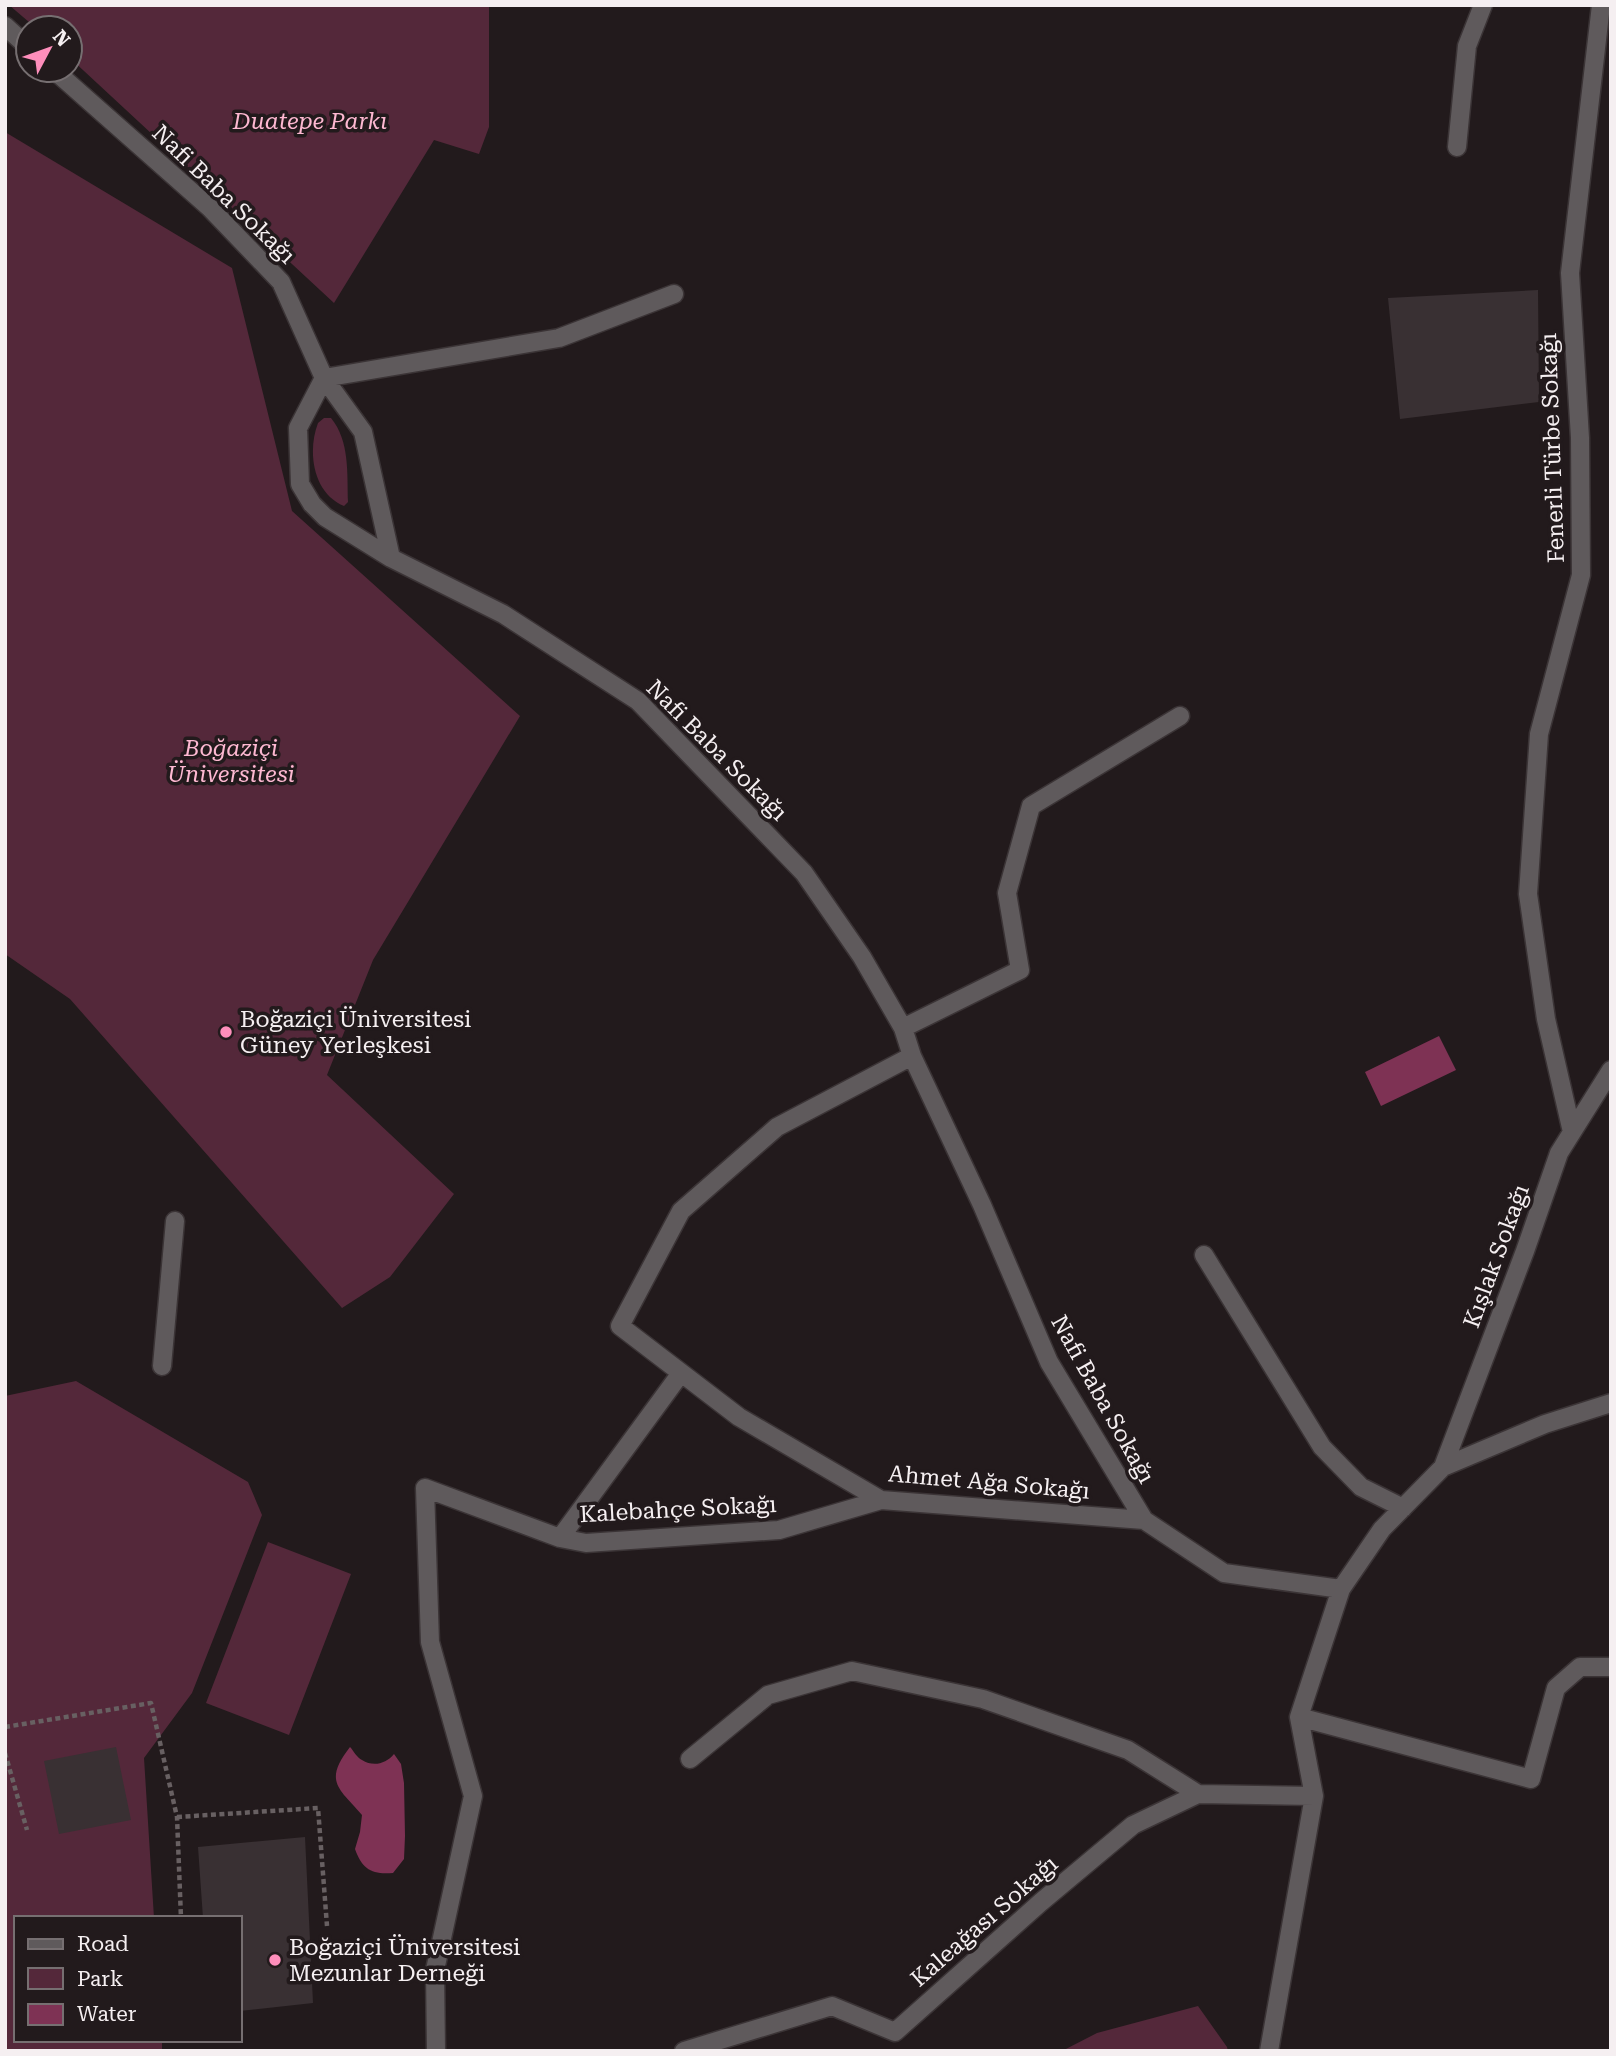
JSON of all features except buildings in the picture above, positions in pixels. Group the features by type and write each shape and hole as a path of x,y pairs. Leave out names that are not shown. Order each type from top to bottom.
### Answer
{"street":[{"path":"1457,147 1467,46 1483,5"},
{"name":"Fenerli Türbe Sokağı","path":"1572,1132 1546,1019 1528,894 1539,734 1581,575 1580,439 1570,273 1601,5"},
{"name":"Nafi Baba Sokağı","path":"70,84 210,208 281,282 324,378 363,432 391,558"},
{"path":"324,378 559,338 674,294"},
{"name":"Nafi Baba Sokağı","path":"324,378 298,428 300,484 312,504 325,517 391,558 503,614 638,701 804,873 862,957 903,1028 912,1056 982,1205 1049,1362 1143,1520 1224,1573 1341,1589"},
{"path":"903,1028 1020,970 1007,893 1031,806 1181,716"},
{"name":"Ahmet Ağa Sokağı","path":"912,1056 778,1128 681,1211 620,1326 739,1417 881,1500 1143,1520"},
{"name":"Kışlak Sokağı","path":"1443,1467 1559,1153 1611,1070"},
{"path":"162,1366 175,1221"},
{"path":"1204,1255 1321,1447 1361,1486 1403,1508"},
{"path":"560,1538 681,1373"},
{"path":"1269,2051 1314,1796 1299,1717 1341,1589 1382,1529 1443,1467 1545,1424 1611,1403"},
{"name":"Kalebahçe Sokağı","path":"436,2051 435,1970 473,1796 430,1642 425,1489 560,1538 586,1543 779,1530 881,1500"},
{"path":"1299,1717 1531,1779 1556,1688 1580,1667 1611,1667"},
{"path":"690,1759 768,1695 852,1671 984,1699 1115,1745 1128,1750 1198,1794"},
{"name":"Kaleağası Sokağı","path":"684,2051 832,2006 895,2032 1041,1902 1133,1825 1198,1794 1314,1796"}],"path":[{"path":"5,1727 151,1703 177,1817 181,1916"},
{"path":"5,1753 27,1830"},
{"path":"177,1817 318,1808 327,1926"}],"green space":[{"name":"Duatepe Parkı","path":"9,5 489,5 489,127 479,154 434,140 334,303 84,71 84,14 20,14"},
{"name":"Boğaziçi Üniversitesi","path":"5,132 232,268 292,511 520,716 373,960 327,1075 454,1194 390,1277 342,1308 70,999 5,954"},
{"path":"324,418 331,418 342,437 348,502 344,506 325,492 315,470 315,434 318,423"},
{"path":"76,1381 248,1482 262,1515 192,1693 144,1758 154,1916 14,1916 14,2042 162,2042 162,2051 5,2051 5,1396"},
{"path":"268,1542 351,1574 289,1735 206,1703"},
{"path":"1198,2006 1228,2051 1062,2051 1097,2033"}],"water":[{"path":"1439,1036 1456,1070 1381,1106 1365,1072"},
{"path":"350,1747 358,1758 366,1762 379,1763 394,1754 401,1764 404,1783 404,1859 393,1873 379,1873 369,1869 355,1849 362,1815 341,1791 336,1777 337,1769"}],"place":[{"name":"Boğaziçi Üniversitesi Güney Yerleşkesi","path":"226,1032"},
{"name":"Boğaziçi Üniversitesi Mezunlar Derneği","path":"275,1960"}]}
